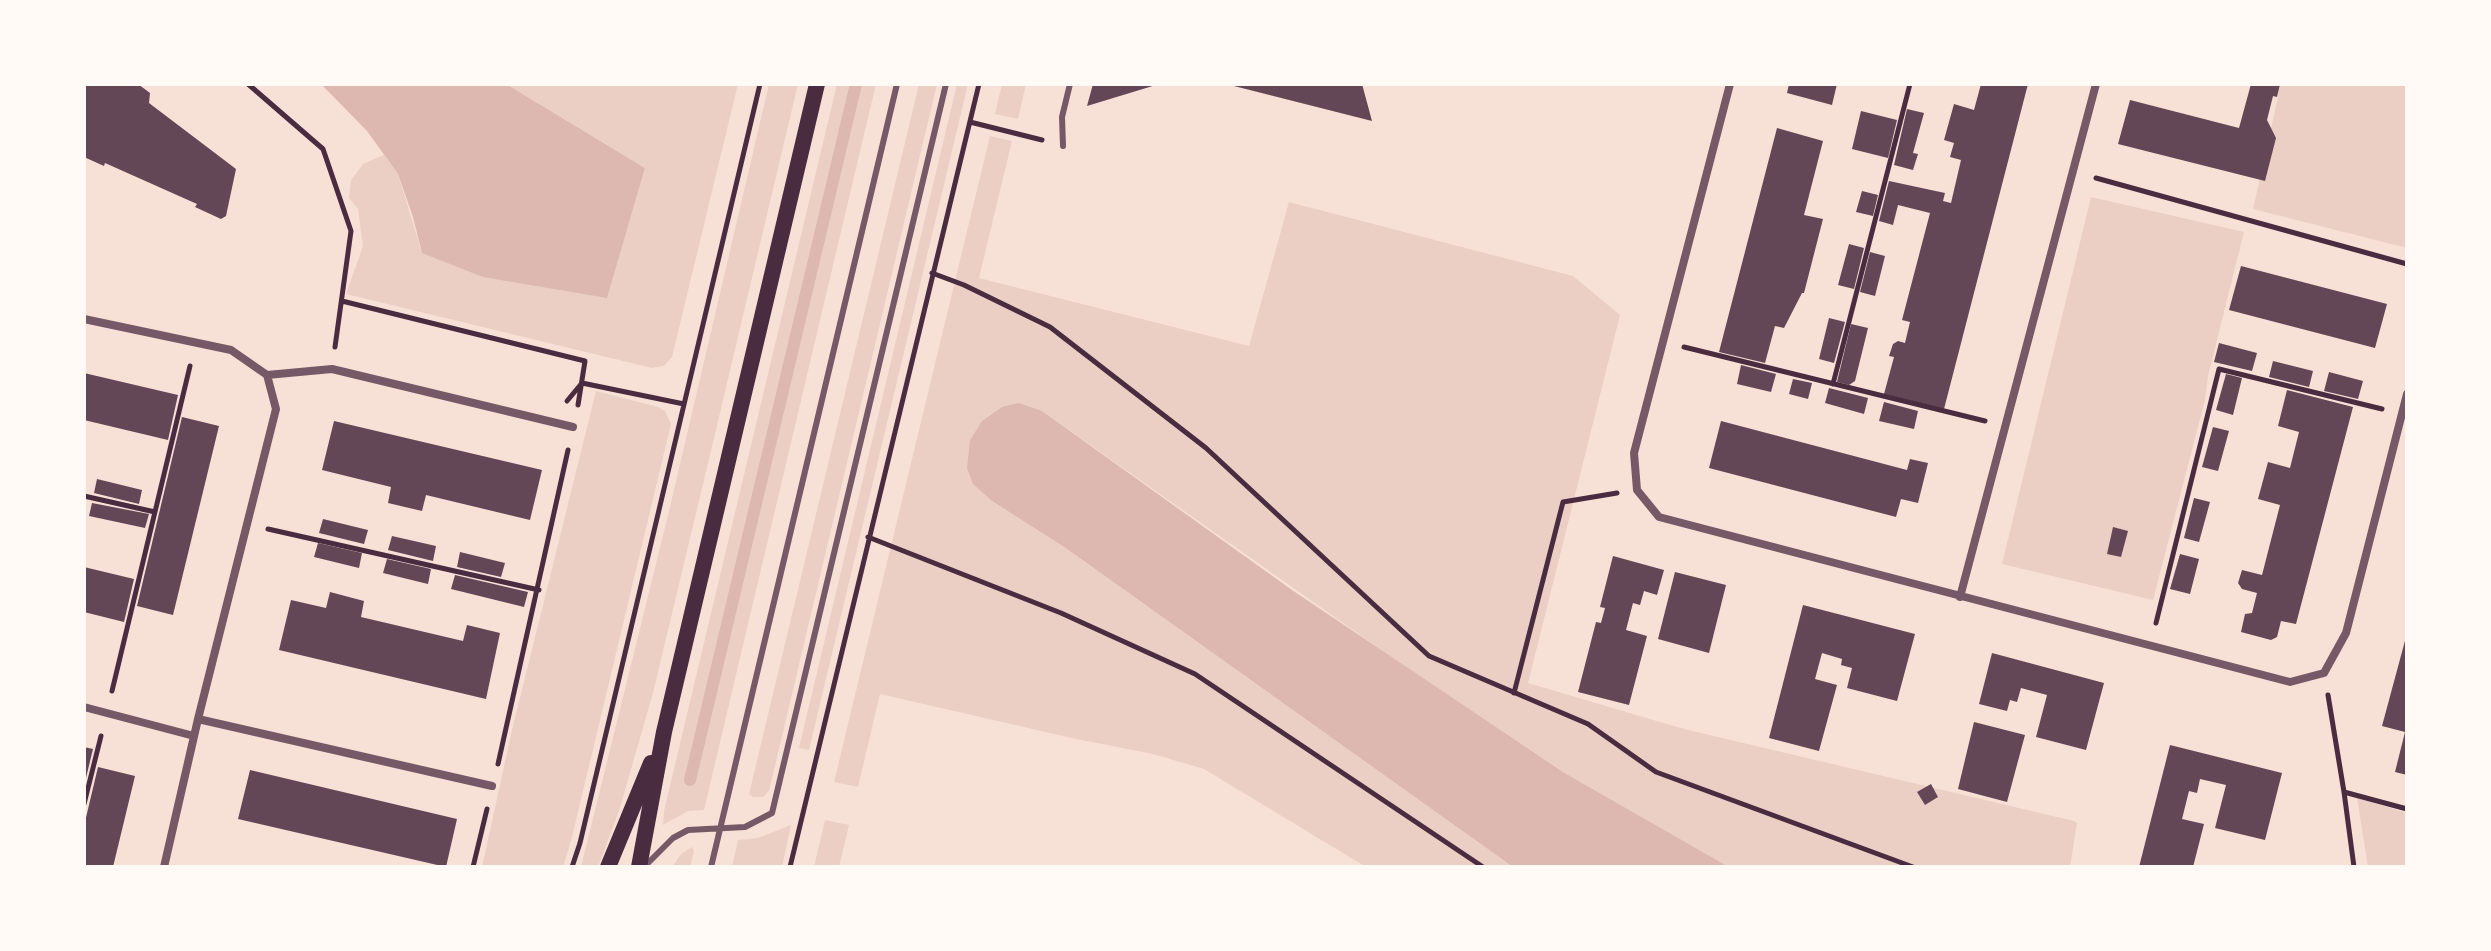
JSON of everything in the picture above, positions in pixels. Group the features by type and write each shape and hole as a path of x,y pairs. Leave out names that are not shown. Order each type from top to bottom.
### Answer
{"main road":[{"path":"641,867 664,732 817,84"},
{"path":"608,867 664,732"}],"street":[{"path":"1730,84 1634,453 1637,490 1659,517 2290,682 2324,673 2346,633 2407,394"},
{"path":"1960,597 2096,84"},
{"path":"84,319 231,350 267,375 332,369 573,427"},
{"path":"164,867 276,409 267,375"},
{"path":"84,707 194,736"},
{"path":"198,719 492,786"}],"lane":[{"path":"711,867 897,84"},
{"path":"641,867 673,838 688,830 745,827 772,813 946,84"},
{"path":"1063,146 1062,117 1070,84"}],"path":[{"path":"248,84 323,149 351,231 332,369"},
{"path":"572,867 760,84"},
{"path":"790,867 979,84"},
{"path":"1833,384 1910,84"},
{"path":"970,122 1063,146"},
{"path":"2073,172 2407,264"},
{"path":"932,273 964,285 1050,327 1206,448 1429,656 1588,724 1656,772 1913,867"},
{"path":"342,301 585,361 539,590 473,867"},
{"path":"1663,342 2005,426"},
{"path":"84,804 196,343"},
{"path":"2151,646 2219,369 2402,414"},
{"path":"582,383 684,404"},
{"path":"548,422 582,383"},
{"path":"1514,693 1563,502 1637,490"},
{"path":"84,496 155,512"},
{"path":"248,525 539,590"},
{"path":"868,537 1061,613 1195,674 1483,867"},
{"path":"2324,673 2354,867"},
{"path":"2344,792 2407,809"}],"shaded area":[{"path":"321,84 506,84 645,168 607,298 483,277 422,253 398,174 367,131"},
{"path":"506,84 738,84 672,357 664,366 652,368 346,294 363,246 358,209 349,198 351,180 363,164 384,155 398,174 422,253 607,297 645,168"},
{"path":"769,84 798,84 653,693 619,811 598,867 581,867 670,507"},
{"path":"837,84 876,84 704,810 688,811 663,825 664,811"},
{"path":"919,84 937,84 769,791 763,797 753,797 749,794"},
{"path":"957,84 968,84 809,750 799,748"},
{"path":"1002,84 1026,84 1018,119 995,114"},
{"path":"2251,84 2407,84 2407,248 2253,209 2279,93"},
{"path":"990,136 1012,141 979,278 1249,346 1289,202 1573,276 1620,315 1528,683 1684,729 2074,821 2077,823 2070,867 1729,867 1563,772 1414,673 1042,411 1002,407 983,421 970,440 992,501 1067,549 1513,867 1366,867 1204,769 1153,754 880,694 858,787 834,782"},
{"path":"2091,197 2244,232 2208,376 2205,400 2153,600 2002,564"},
{"path":"596,391 658,407 665,411 671,424 563,867 482,867 512,730"},
{"path":"1019,403 1042,411 1292,590 1563,772 1729,867 1513,867 1067,549 992,501 973,484 967,468 970,440 982,421 1002,407"},
{"path":"2357,798 2407,813 2407,867 2368,867"},
{"path":"825,820 849,825 839,867 814,867"},
{"path":"791,825 782,867 732,867 738,840 758,838"},
{"path":"692,847 690,867 672,867 681,854"}],"building":[{"path":"85,84 138,84 150,93 149,103 236,169 226,216 221,219 195,207 197,204 105,163 104,166 84,157"},
{"path":"1093,84 1156,84 1156,85 1087,106"},
{"path":"1362,84 1372,121 1230,85"},
{"path":"1789,84 1837,84 1832,105 1787,93"},
{"path":"1981,84 2028,84 1944,409 1884,394 1894,357 1889,356 1893,344 1898,341 1905,343 1910,322 1902,320 1930,213 1898,205 1893,225 1879,221 1889,181 1945,193 1943,201 1951,203 1961,160 1950,157 1954,143 1944,140 1954,104 1974,110"},
{"path":"2251,84 2280,84 2277,97 2273,96 2267,120 2276,138 2265,181 2118,144 2130,100 2239,128"},
{"path":"1907,109 1924,113 1913,153 1918,154 1913,170 1894,165"},
{"path":"1861,111 1897,120 1888,158 1852,149"},
{"path":"1777,128 1823,141 1804,215 1823,219 1804,293 1784,328 1775,326 1765,363 1719,352"},
{"path":"1862,191 1878,195 1873,216 1856,212"},
{"path":"1849,244 1864,248 1854,289 1838,285"},
{"path":"1870,252 1885,256 1875,296 1860,292"},
{"path":"2241,266 2387,304 2375,348 2229,310"},
{"path":"1829,318 1845,322 1834,363 1819,359"},
{"path":"1851,324 1868,328 1855,381 1849,385 1837,382"},
{"path":"2219,343 2257,353 2252,371 2214,362"},
{"path":"2273,361 2313,371 2309,387 2269,377"},
{"path":"1741,365 1776,374 1771,392 1737,384"},
{"path":"2329,372 2363,381 2358,399 2324,391"},
{"path":"84,373 178,395 168,440 84,420"},
{"path":"2226,374 2242,378 2233,415 2216,410"},
{"path":"1793,379 1812,383 1808,399 1789,394"},
{"path":"1829,388 1868,398 1864,414 1825,403"},
{"path":"2287,390 2353,407 2296,624 2281,621 2277,637 2271,640 2241,632 2245,614 2252,613 2257,593 2242,589 2238,583 2242,570 2262,575 2280,505 2258,499 2268,462 2290,468 2299,432 2278,426"},
{"path":"1884,402 1918,411 1914,429 1879,421"},
{"path":"182,417 219,426 173,615 137,606"},
{"path":"334,421 542,470 530,520 426,495 422,511 388,503 391,487 322,470"},
{"path":"1721,421 1907,470 1910,459 1928,463 1918,503 1901,499 1896,517 1709,468"},
{"path":"2213,427 2229,431 2218,471 2202,467"},
{"path":"97,479 142,490 139,504 94,493"},
{"path":"2194,498 2210,502 2199,542 2184,538"},
{"path":"92,503 149,514 145,528 89,516"},
{"path":"323,519 368,530 364,544 319,533"},
{"path":"2113,527 2128,531 2121,557 2107,554"},
{"path":"392,536 436,546 433,561 388,550"},
{"path":"318,543 362,553 359,568 314,557"},
{"path":"460,552 505,563 501,577 457,567"},
{"path":"2180,554 2199,559 2190,594 2170,589"},
{"path":"1613,556 1664,570 1657,595 1644,591 1640,605 1633,603 1626,630 1647,636 1629,705 1578,692 1596,622 1601,623 1605,608 1600,607"},
{"path":"387,559 431,569 428,584 383,573"},
{"path":"84,567 134,579 124,622 84,612"},
{"path":"1675,572 1726,585 1709,653 1658,639"},
{"path":"455,575 528,592 524,607 451,589"},
{"path":"330,592 364,601 361,617 463,641 467,625 500,633 486,699 279,650 291,600 326,608"},
{"path":"1803,605 1915,634 1897,701 1847,688 1852,668 1841,665 1842,659 1822,653 1815,679 1837,685 1819,751 1769,738"},
{"path":"2406,637 2407,775 2395,772 2405,732 2382,726"},
{"path":"1992,653 2104,683 2086,750 2036,737 2047,695 2021,688 2017,702 2010,700 2007,711 1979,704"},
{"path":"1974,722 2025,735 2007,802 1958,789"},
{"path":"2170,745 2282,773 2265,840 2215,828 2226,785 2200,779 2197,793 2189,791 2182,819 2204,824 2193,867 2139,867"},
{"path":"84,747 93,749 85,782 84,781"},
{"path":"98,767 135,776 113,867 84,867 84,826"},
{"path":"250,770 457,819 446,867 238,819"},
{"path":"1931,784 1938,797 1925,805 1917,792"}],"waterway":[{"path":"690,780 856,84"}]}
